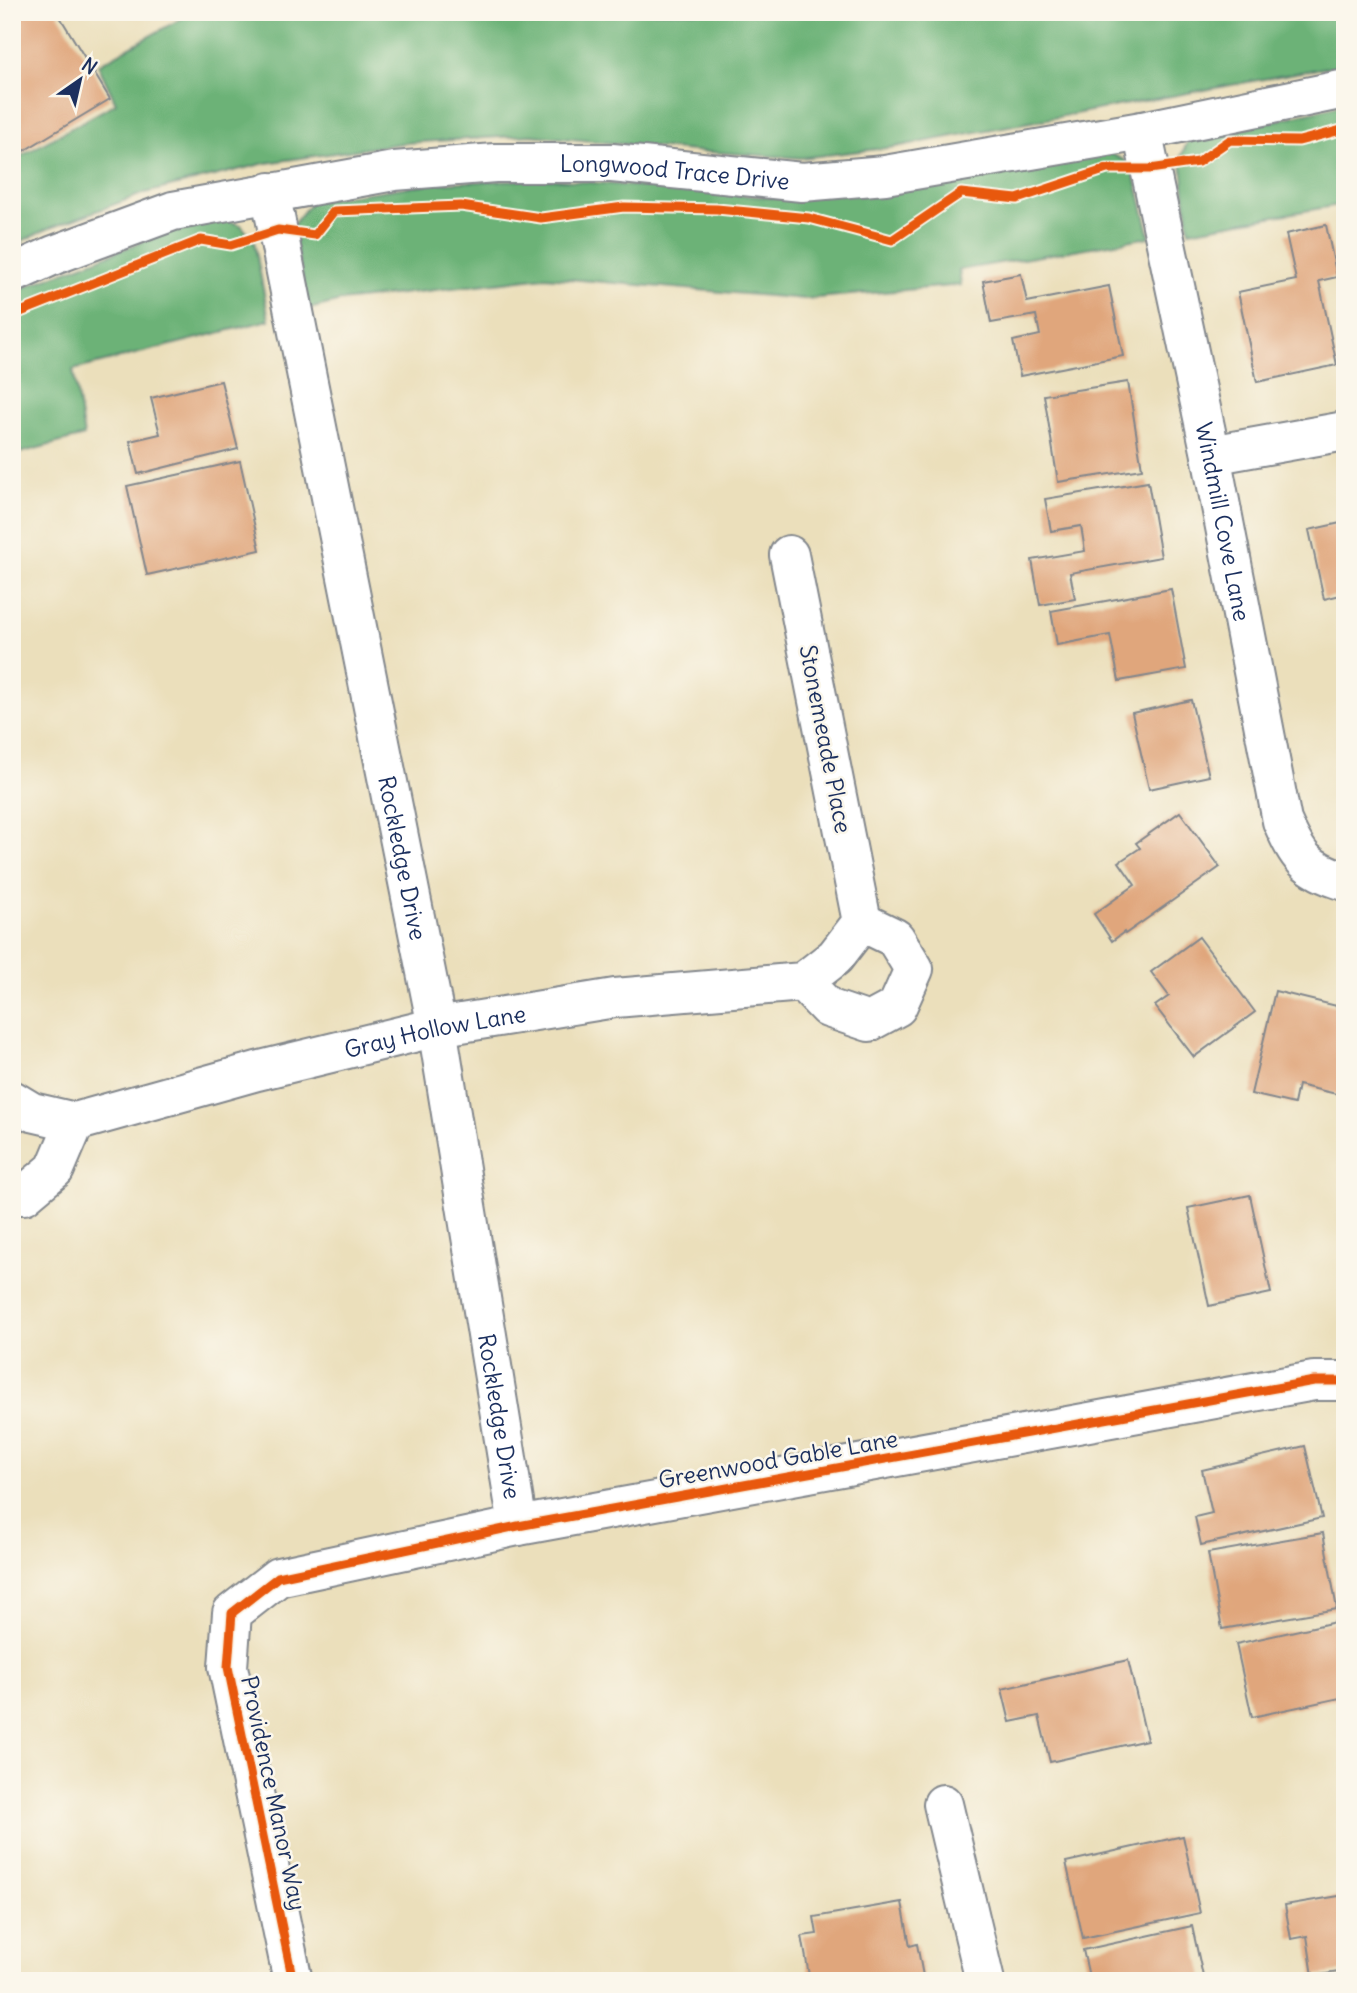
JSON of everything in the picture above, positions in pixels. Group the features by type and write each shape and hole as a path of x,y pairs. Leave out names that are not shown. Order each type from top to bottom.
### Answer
{"street":[{"name":"Longwood Trace Drive","path":"12,274 54,255 173,211 394,171 495,163 612,163 802,181 885,175 1142,131 1345,89"},
{"name":"Windmill Cove Lane","path":"1142,131 1211,455 1282,821 1296,852 1322,874 1345,881"},
{"name":"Rockledge Drive","path":"270,192 437,1027 518,1526"},
{"path":"1211,455 1345,431"},
{"name":"Stonemeade Place","path":"789,555 862,922"},
{"path":"862,922 895,938 914,969 897,1007 869,1022 828,1008 803,982 835,957 862,922"},
{"name":"Gray Hollow Lane","path":"22,1106 75,1122 257,1071 437,1027 615,998 803,982"},
{"path":"12,1195 24,1195 55,1168 75,1122"},
{"name":"Greenwood Gable Lane","path":"232,1613 278,1577 518,1526 1314,1381 1345,1381"},
{"name":"Providence Manor Way","path":"232,1613 228,1667 293,1981"},
{"path":"943,1804 985,1981"}],"green space":[{"path":"193,12 398,12 424,17 438,12 1345,12 1345,64 895,147 801,158 693,151 531,135 404,143 266,163 145,193 45,230 12,246 12,161 116,103 98,65"},
{"path":"1345,104 1345,204 1189,231 1181,157 1188,141"},
{"path":"1109,153 1132,164 1150,237 959,270 961,285 805,299 545,277 341,301 309,309 292,226 312,201 435,183 551,179 776,198"},
{"path":"223,219 241,225 254,241 269,320 73,370 84,436 12,455 12,292 173,230"}],"building":[{"path":"12,12 57,12 110,99 12,158"},
{"path":"1326,225 1337,277 1319,281 1337,365 1257,382 1238,292 1296,280 1286,234"},
{"path":"1021,274 1027,302 1109,286 1123,356 1020,376 1013,341 1040,335 1036,315 991,323 983,281"},
{"path":"221,381 238,449 138,474 130,441 160,434 151,398"},
{"path":"1128,382 1142,469 1058,482 1044,395"},
{"path":"240,461 260,550 147,575 127,486"},
{"path":"1148,482 1161,557 1070,573 1075,599 1040,605 1032,560 1085,551 1081,526 1051,531 1045,499"},
{"path":"1345,522 1345,594 1324,599 1309,530"},
{"path":"1171,589 1186,669 1119,681 1110,635 1057,645 1051,611"},
{"path":"1191,700 1209,776 1149,789 1132,713"},
{"path":"1180,812 1220,867 1112,941 1094,914 1135,885 1119,862 1140,848 1136,843"},
{"path":"1199,937 1255,1012 1194,1057 1155,1006 1169,996 1151,972"},
{"path":"1275,991 1345,1008 1345,1043 1340,1062 1345,1063 1345,1096 1298,1085 1294,1104 1251,1094"},
{"path":"1250,1195 1271,1293 1209,1306 1188,1208"},
{"path":"1305,1446 1322,1518 1201,1545 1195,1517 1212,1513 1202,1470"},
{"path":"1323,1533 1337,1609 1222,1629 1208,1553"},
{"path":"1340,1621 1345,1642 1345,1697 1252,1717 1236,1644"},
{"path":"1128,1660 1147,1740 1050,1762 1039,1716 1010,1722 1002,1689"},
{"path":"1183,1836 1200,1913 1083,1938 1066,1862"},
{"path":"1345,1895 1345,1971 1313,1976 1307,1936 1291,1939 1285,1905"},
{"path":"902,1902 910,1946 917,1944 923,1976 894,1981 889,1981 888,1976 857,1981 810,1981 802,1936 817,1934 814,1917"},
{"path":"1192,1926 1204,1981 1090,1981 1083,1950"}],"cycle path":[{"path":"13,315 201,240 231,245 278,230 315,235 334,211 461,206 541,218 624,207 717,209 809,218 892,240 961,193 1017,199 1107,169 1150,169 1198,162 1230,140 1299,141 1345,129"},
{"path":"293,1981 228,1667 232,1613 278,1577 518,1526 1314,1381 1345,1381"}]}
